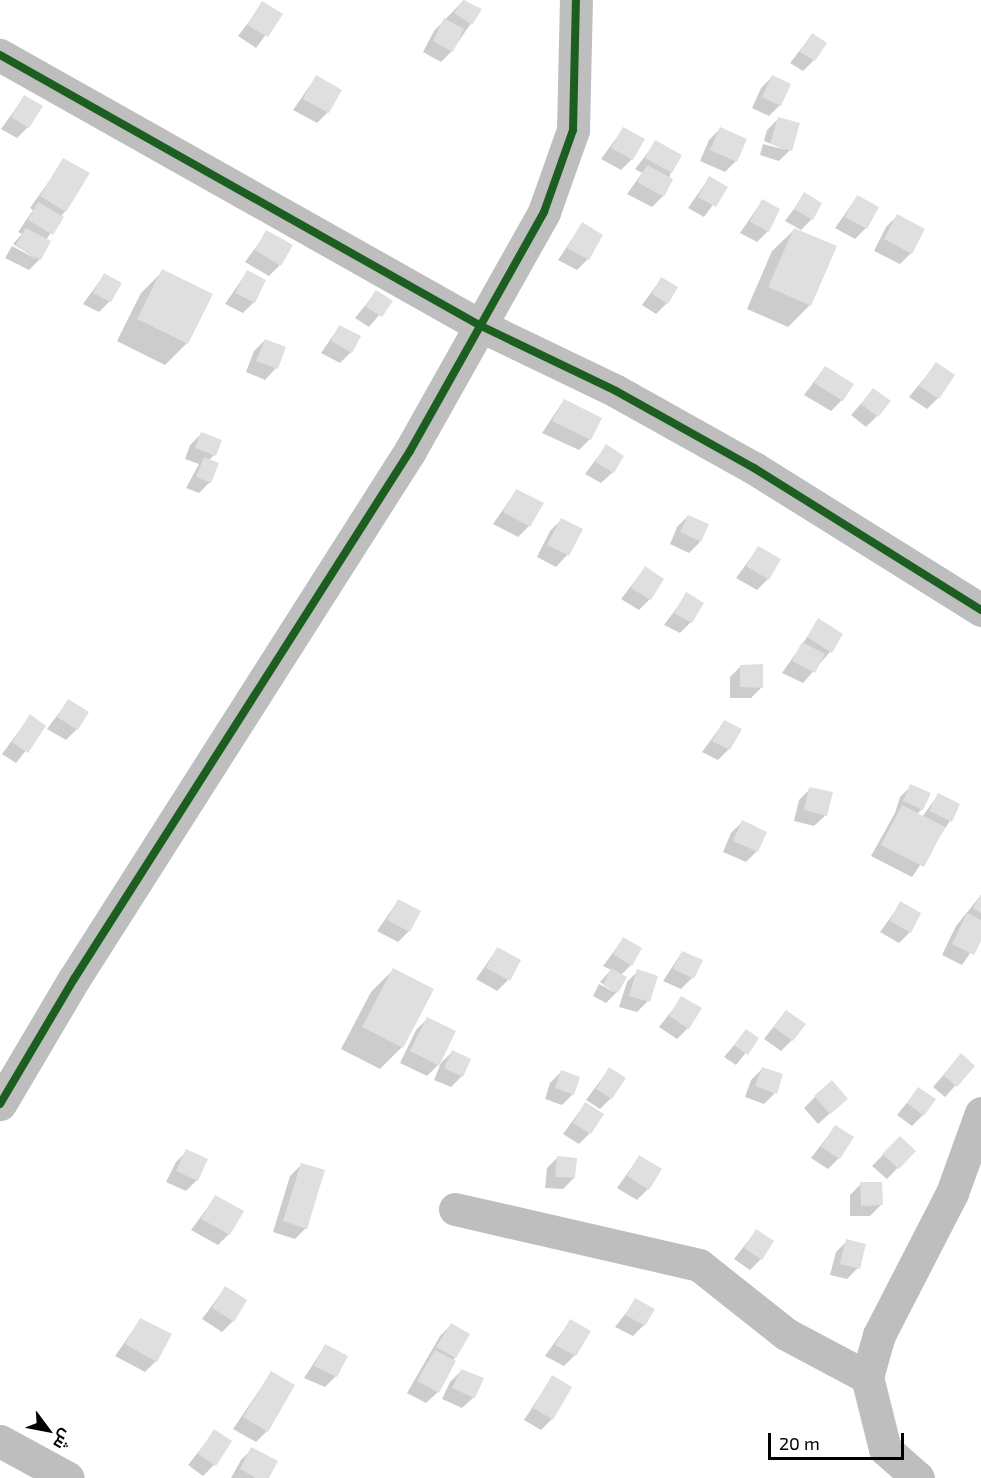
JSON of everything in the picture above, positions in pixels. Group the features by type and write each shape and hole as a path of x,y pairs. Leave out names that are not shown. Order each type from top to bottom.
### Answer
{"street":[{"path":"0,1104 74,979 410,451 544,212 573,130 576,0"},
{"path":"0,55 479,325 616,391 754,468 981,610"},
{"path":"918,1478 885,1449 867,1377 879,1335 952,1193 981,1113"},
{"path":"455,1209 699,1265 786,1334 867,1377"},
{"path":"0,1441 68,1478"}],"building":[{"path":"463,0 482,9 472,25 454,13"},
{"path":"262,1 283,14 268,37 247,25"},
{"path":"444,18 464,29 453,52 433,41"},
{"path":"812,33 827,43 815,61 800,52"},
{"path":"316,75 342,90 329,113 303,99"},
{"path":"772,75 791,84 781,106 762,97"},
{"path":"24,95 43,106 29,128 11,117"},
{"path":"778,117 800,123 792,151 770,144"},
{"path":"623,127 645,139 633,160 611,148"},
{"path":"720,127 747,139 737,162 710,150"},
{"path":"655,140 682,155 672,173 645,158"},
{"path":"63,158 90,173 66,212 40,196"},
{"path":"647,165 673,179 664,197 637,182"},
{"path":"709,176 728,187 716,207 698,197"},
{"path":"804,192 822,203 813,220 794,209"},
{"path":"857,195 879,207 867,229 845,217"},
{"path":"762,199 780,209 769,232 750,222"},
{"path":"38,202 64,217 53,235 28,220"},
{"path":"897,214 925,229 912,254 884,239"},
{"path":"582,222 603,235 589,260 567,248"},
{"path":"26,228 51,241 41,260 15,246"},
{"path":"794,228 837,246 811,306 768,287"},
{"path":"266,230 293,245 281,266 255,250"},
{"path":"162,269 213,294 188,344 137,319"},
{"path":"247,270 266,280 255,303 235,293"},
{"path":"104,273 122,283 111,302 93,293"},
{"path":"661,277 678,287 668,304 652,294"},
{"path":"376,290 393,301 382,317 365,306"},
{"path":"339,325 361,336 352,353 331,341"},
{"path":"265,339 286,347 278,369 256,361"},
{"path":"936,362 955,375 939,399 919,386"},
{"path":"825,366 854,384 843,401 814,383"},
{"path":"873,388 891,401 878,417 861,404"},
{"path":"564,399 602,418 591,440 552,421"},
{"path":"201,432 222,440 216,456 195,448"},
{"path":"606,444 624,456 614,473 595,462"},
{"path":"204,457 219,463 211,483 196,477"},
{"path":"516,489 544,503 530,527 503,512"},
{"path":"688,515 709,524 701,542 680,532"},
{"path":"561,518 583,529 569,556 547,545"},
{"path":"758,546 781,559 769,580 746,566"},
{"path":"645,566 664,579 651,600 631,588"},
{"path":"686,592 704,603 692,623 674,613"},
{"path":"818,618 843,634 832,653 807,637"},
{"path":"802,642 825,654 815,673 792,661"},
{"path":"763,664 763,688 740,687 740,665"},
{"path":"68,699 89,712 78,730 57,717"},
{"path":"30,714 46,726 28,753 12,742"},
{"path":"724,720 742,729 730,750 712,741"},
{"path":"910,784 931,793 923,810 903,801"},
{"path":"809,787 833,792 827,816 804,810"},
{"path":"938,793 960,804 952,822 929,811"},
{"path":"902,805 945,827 924,867 881,845"},
{"path":"742,820 767,832 758,852 733,841"},
{"path":"981,894 981,913 973,908"},
{"path":"398,899 421,911 410,932 387,920"},
{"path":"900,901 921,913 911,933 890,921"},
{"path":"967,913 981,920 981,941 974,955 952,944"},
{"path":"623,937 642,948 632,966 613,954"},
{"path":"497,947 521,960 510,981 486,968"},
{"path":"682,951 703,960 694,979 673,969"},
{"path":"393,968 434,989 403,1048 362,1027"},
{"path":"611,968 627,977 618,993 603,985"},
{"path":"637,969 658,976 650,1002 629,996"},
{"path":"681,996 702,1008 689,1029 669,1016"},
{"path":"786,1010 806,1024 793,1041 773,1027"},
{"path":"427,1017 456,1031 439,1066 410,1051"},
{"path":"746,1029 759,1038 748,1055 734,1045"},
{"path":"452,1050 471,1059 463,1077 444,1068"},
{"path":"961,1053 975,1066 957,1087 943,1075"},
{"path":"609,1067 626,1078 612,1099 596,1089"},
{"path":"762,1067 783,1074 777,1094 755,1086"},
{"path":"561,1070 580,1077 574,1095 555,1088"},
{"path":"832,1080 848,1099 830,1114 814,1096"},
{"path":"918,1087 936,1099 924,1116 907,1103"},
{"path":"585,1102 604,1114 591,1134 573,1123"},
{"path":"835,1125 854,1137 840,1159 821,1147"},
{"path":"900,1136 916,1151 899,1169 882,1154"},
{"path":"186,1149 208,1159 198,1181 176,1171"},
{"path":"639,1155 662,1169 649,1190 627,1176"},
{"path":"557,1156 577,1158 575,1178 555,1177"},
{"path":"301,1163 325,1170 307,1229 283,1221"},
{"path":"860,1182 882,1182 883,1205 861,1206"},
{"path":"215,1195 244,1211 230,1235 201,1219"},
{"path":"756,1229 774,1241 762,1260 744,1248"},
{"path":"846,1239 866,1244 860,1269 840,1264"},
{"path":"225,1286 247,1300 234,1322 212,1308"},
{"path":"635,1298 655,1309 645,1326 625,1315"},
{"path":"140,1318 172,1334 157,1362 125,1344"},
{"path":"570,1319 591,1331 576,1356 555,1345"},
{"path":"451,1323 470,1334 456,1358 436,1347"},
{"path":"325,1344 348,1356 337,1377 314,1366"},
{"path":"435,1350 456,1361 439,1393 417,1381"},
{"path":"461,1369 484,1378 475,1398 452,1388"},
{"path":"271,1371 295,1385 268,1432 243,1417"},
{"path":"552,1375 572,1387 553,1420 533,1408"},
{"path":"214,1429 232,1441 216,1466 198,1454"},
{"path":"251,1447 278,1461 269,1478 256,1478 240,1469"}],"cycle path":[{"path":"0,1104 74,979 410,451 544,212 573,130 576,0"},
{"path":"0,55 479,325 616,391 754,468 981,610"}]}
